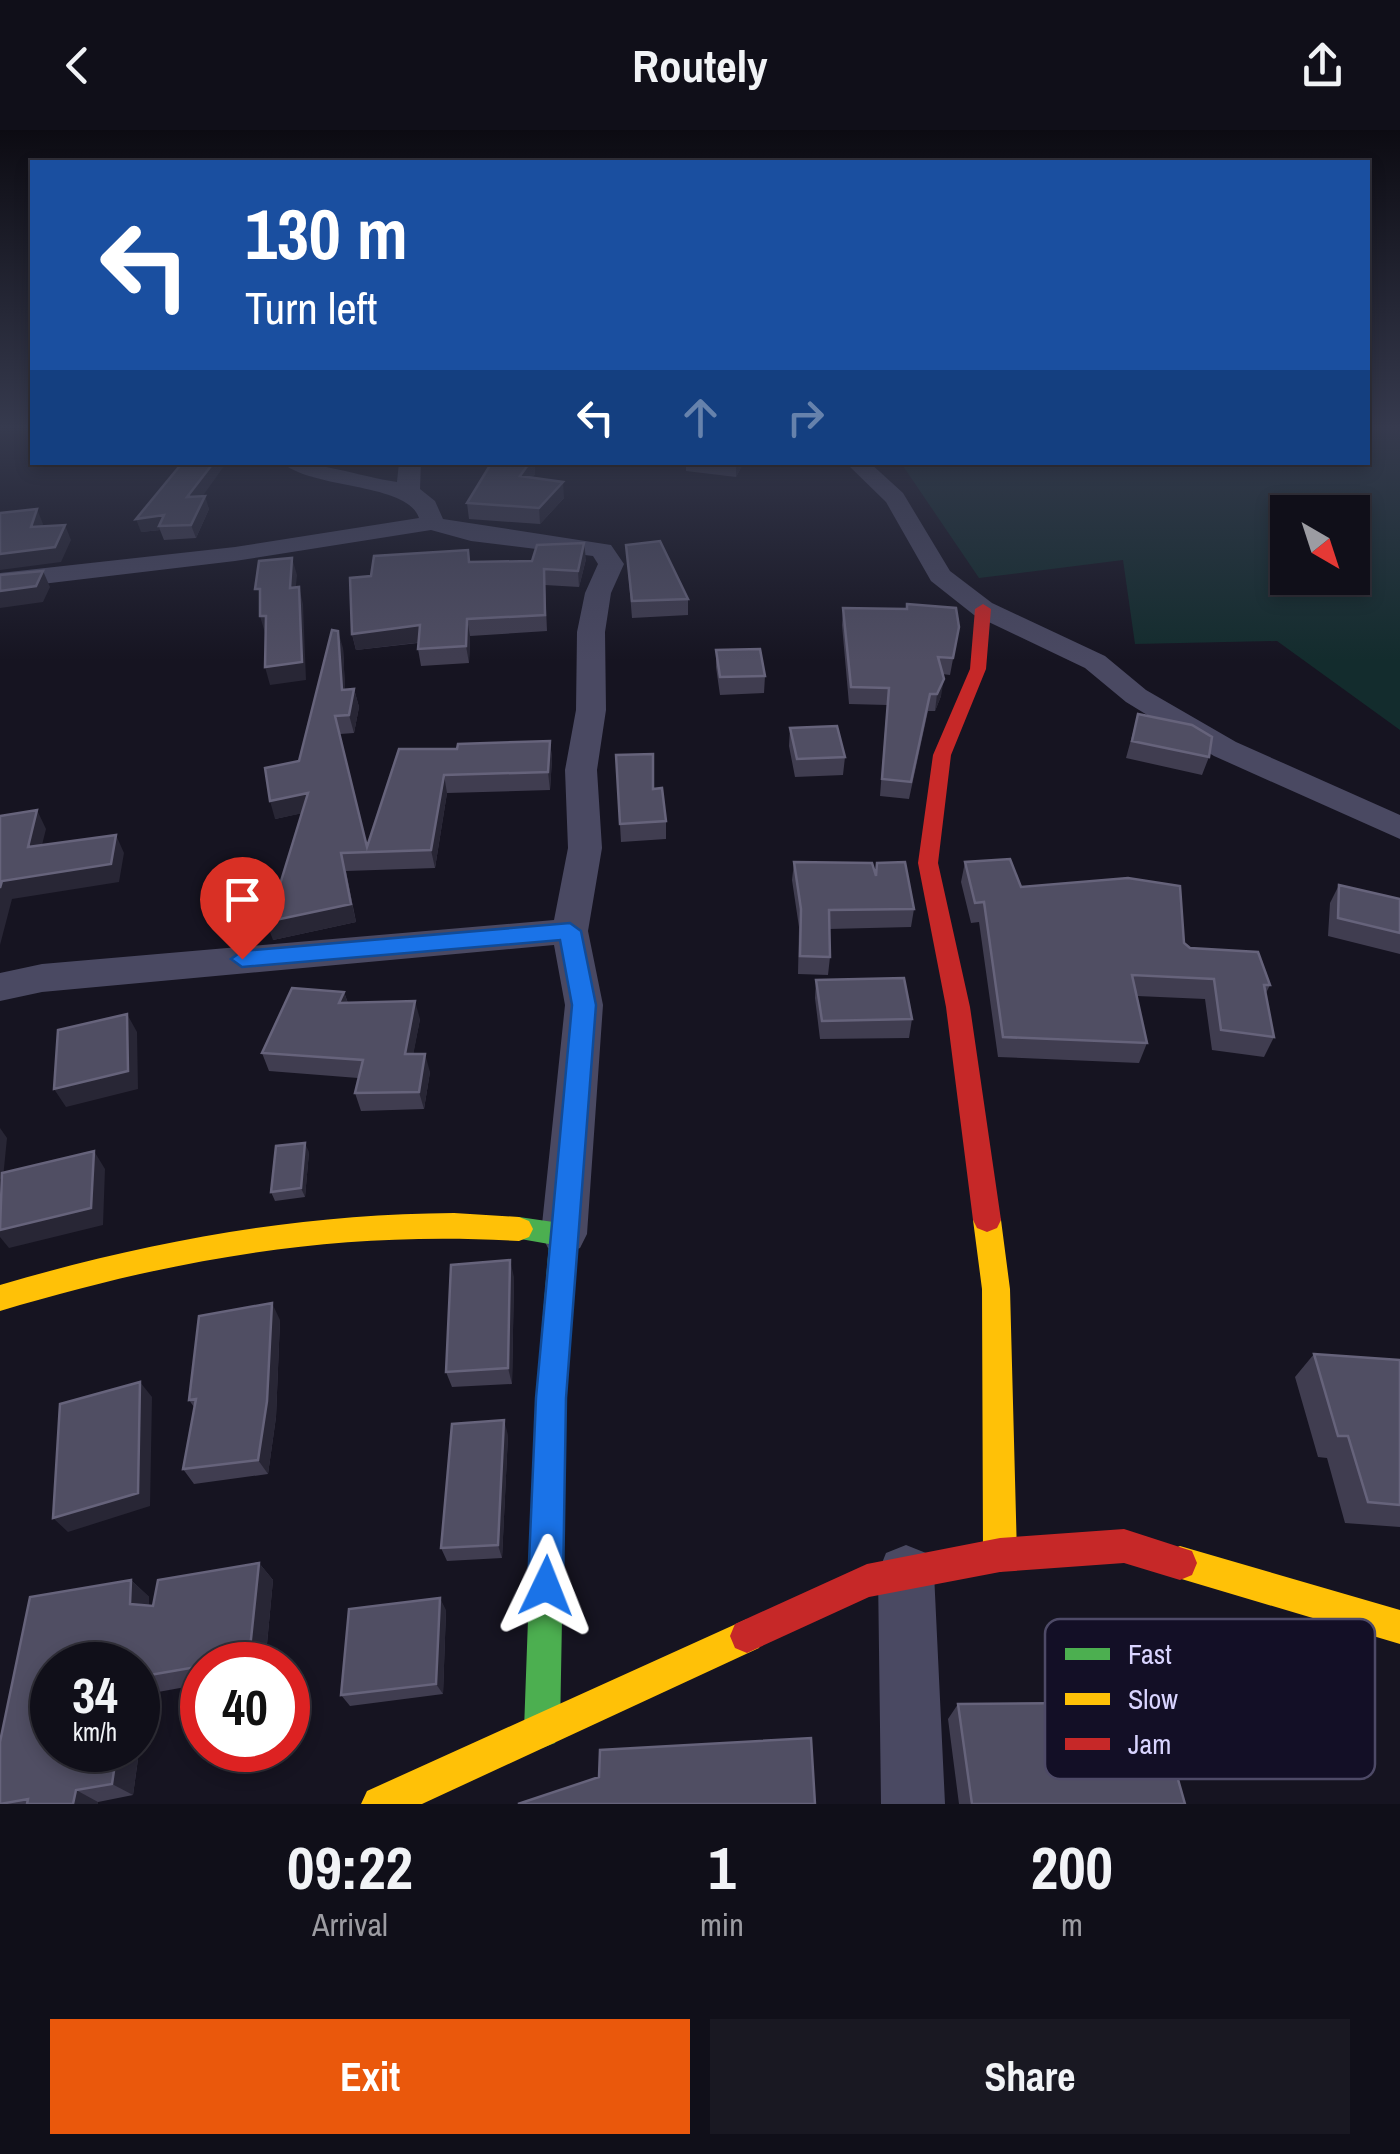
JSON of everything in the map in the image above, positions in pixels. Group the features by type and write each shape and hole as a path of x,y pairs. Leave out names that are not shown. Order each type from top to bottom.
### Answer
{"street":[{"path":"426,504 433,523"},
{"path":"899,504 940,576 983,609 1095,662 1136,696 1224,749 1400,828"},
{"path":"0,580 234,554 433,523 456,532 544,538 602,550 611,564 598,592 591,632 591,710 581,770 585,848 570,931 584,1005 551,1398 542,1730"},
{"path":"983,609 978,669 942,755 928,863 958,1007 996,1289 1000,1555"},
{"path":"0,987 42,978 570,931"},
{"path":"0,1298 128,1259 303,1235 507,1226 564,1234"},
{"path":"380,1804 867,1581 1000,1555 1124,1546 1373,1619"},
{"path":"906,1573 913,1804"},
{"path":"1375,1620 1400,1627"}],"green space":[{"path":"929,504 1270,504 1270,595 1370,595 1370,504 1400,504 1400,730 1277,641 1135,644 1123,560 979,578"}],"building":[{"path":"148,504 201,504 191,525 159,526 164,515 136,519"},
{"path":"483,504 543,504 539,508"},
{"path":"37,509 31,527 65,525 55,547 0,554 0,513"},
{"path":"660,541 688,599 632,601 626,545"},
{"path":"584,543 578,571 544,569 545,615 467,619 466,646 418,649 420,625 352,634 350,578 371,576 374,556 468,550 469,562 532,561 537,545"},
{"path":"292,558 290,588 299,587 302,662 265,667 266,616 260,616 260,589 255,589 259,561"},
{"path":"43,571 36,586 0,591 0,575"},
{"path":"907,604 956,608 959,627 953,658 938,657 944,679 937,694 930,694 911,782 882,779 889,688 851,687 843,608 907,609"},
{"path":"332,630 338,631 342,690 354,689 349,715 335,716 367,847 399,749 457,749 458,744 550,741 548,772 444,775 431,850 341,853 351,904 266,922 263,897 277,894 308,793 270,801 265,768 299,761"},
{"path":"760,649 765,676 720,677 716,650"},
{"path":"1138,714 1192,725 1212,737 1209,757 1132,741"},
{"path":"837,726 845,757 797,759 790,728"},
{"path":"653,754 653,789 662,788 666,821 620,824 616,755"},
{"path":"37,810 28,847 116,835 111,864 2,881 0,888 0,816"},
{"path":"1010,859 1021,887 1128,878 1180,886 1184,943 1190,948 1258,952 1270,985 1264,985 1274,1037 1221,1030 1214,979 1132,975 1147,1043 1003,1037 984,902 975,903 965,862"},
{"path":"794,862 872,863 876,876 877,863 905,862 914,909 829,910 830,957 800,956 801,909"},
{"path":"1339,885 1400,899 1400,933 1338,918"},
{"path":"904,978 912,1019 822,1021 816,980"},
{"path":"292,988 344,992 339,1003 415,1001 405,1054 425,1054 419,1092 355,1093 363,1060 262,1053"},
{"path":"127,1014 128,1071 54,1089 58,1030"},
{"path":"305,1143 301,1188 271,1192 276,1146"},
{"path":"94,1151 91,1208 0,1230 2,1173"},
{"path":"510,1260 508,1368 446,1372 451,1265"},
{"path":"272,1303 267,1401 258,1460 183,1469 196,1399 189,1400 199,1316"},
{"path":"1314,1354 1400,1360 1400,1505 1368,1502 1348,1436 1338,1436"},
{"path":"140,1382 138,1493 53,1518 60,1404"},
{"path":"504,1420 498,1545 441,1548 452,1424"},
{"path":"259,1563 251,1642 180,1642 180,1670 160,1673 160,1642 30,1642 30,1772 114,1772 112,1784 76,1790 73,1804 27,1804 28,1799 0,1804 0,1742 30,1597 131,1580 130,1604 153,1606 158,1580"},
{"path":"440,1598 436,1684 341,1695 349,1609"},
{"path":"1045,1703 1045,1779 1178,1779 1185,1804 972,1804 958,1704"},
{"path":"811,1738 815,1804 518,1804 599,1777 600,1750"}],"traffic: fast":[{"path":"519,1229 564,1234 551,1398 542,1730"}],"traffic: slow":[{"path":"987,1220 996,1289 1000,1555"},
{"path":"0,1298 126,1263 256,1238 388,1226 519,1229"},
{"path":"1180,1563 1372,1619"},
{"path":"1375,1620 1400,1627"},
{"path":"380,1804 747,1636"}],"traffic: jam":[{"path":"983,609 978,669 942,755 928,863 958,1007 987,1220"},
{"path":"747,1636 867,1581 1000,1555 1124,1546 1180,1563"}],"route":[{"path":"242,959 570,931 584,1005 551,1398 546,1586"}]}
